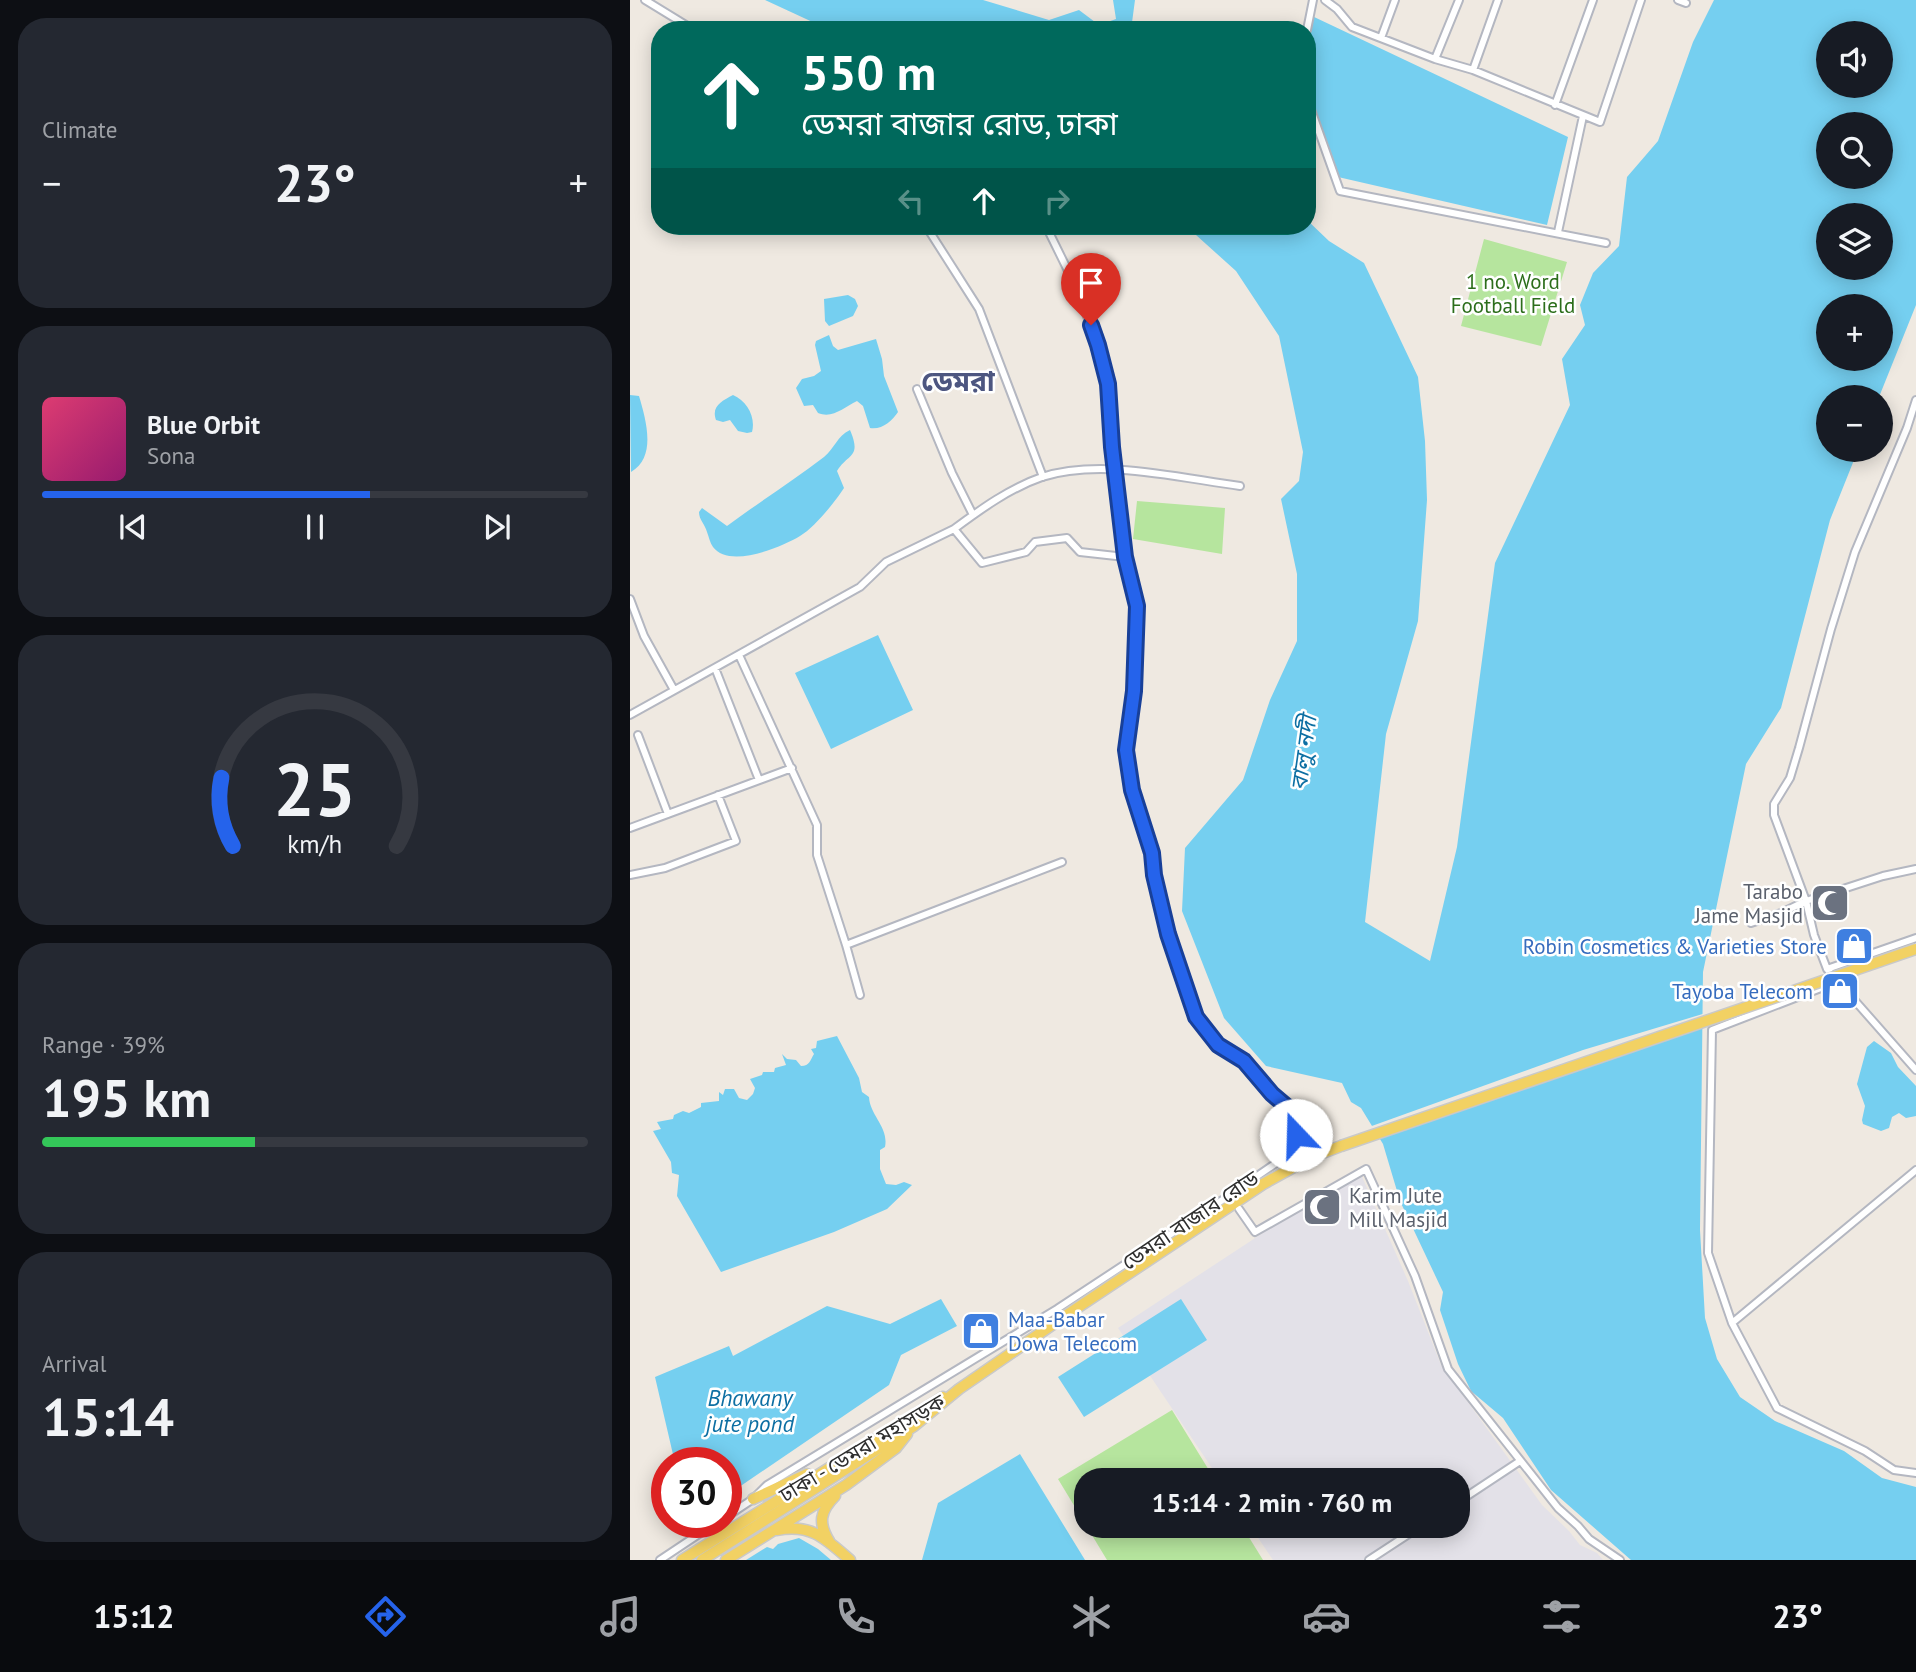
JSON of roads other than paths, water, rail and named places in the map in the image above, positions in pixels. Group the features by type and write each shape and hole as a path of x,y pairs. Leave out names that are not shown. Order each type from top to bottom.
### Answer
{"main road":[{"path":"959,1390 1142,1262 1263,1184 1312,1157 1916,949"},
{"name":"ঢাকা - ডেমরা মহাসড়ক","path":"702,1560 914,1426 959,1390"},
{"name":"ঢাকা - ডেমরা মহাসড়ক","path":"682,1560 842,1458 959,1390"},
{"path":"726,1560 846,1485 896,1448 914,1426"},
{"path":"754,1499 842,1458"},
{"path":"832,1544 821,1525 821,1518 826,1505 846,1485"},
{"path":"772,1531 807,1529 832,1544 850,1560"}],"street":[{"path":"645,0 679,21"},
{"path":"1309,21 1313,0"},
{"path":"1325,0 1337,9 1352,27 1435,59 1473,70 1600,122 1641,0"},
{"path":"1337,9 1341,0"},
{"path":"1381,38 1395,0"},
{"path":"1435,59 1459,0"},
{"path":"1473,70 1498,0"},
{"path":"1555,105 1592,0"},
{"path":"1678,0 1686,3"},
{"path":"1558,232 1583,116"},
{"path":"1316,120 1340,191 1606,243"},
{"path":"932,235 979,309 1043,477"},
{"name":"ডেমরা বাজার রোড","path":"742,1507 767,1485 1057,1309 1218,1203 1282,1159 1296,1135 1297,1123 1292,1111 1272,1094 1244,1061 1218,1045 1196,1017 1168,934 1154,875 1152,853 1132,790 1126,750 1134,691 1137,606 1125,557 1114,468 1108,384 1098,345 1075,285 1050,235"},
{"path":"917,389 952,474 973,515"},
{"path":"1916,400 1855,552 1790,778 1774,804 1774,816 1806,901 1814,936 1827,969 1916,1070"},
{"path":"630,715 860,587 886,562 954,529 995,501 1043,477 1114,468 1240,486"},
{"path":"954,529 982,563 1026,552 1035,542 1067,538 1080,552 1125,557"},
{"path":"630,599 644,636 674,690"},
{"path":"739,656 817,825 817,855 860,995"},
{"path":"715,668 759,780"},
{"path":"638,735 668,814"},
{"path":"630,828 792,768"},
{"path":"630,875 665,867 736,841 718,795"},
{"path":"846,945 1062,862"},
{"path":"1751,922 1883,876 1916,869"},
{"path":"1827,969 1916,938"},
{"path":"1839,981 1712,1030 1708,1253 1732,1323 1777,1408 1865,1451 1894,1470 1915,1471"},
{"path":"1239,1209 1255,1232 1366,1169 1416,1276 1448,1369 1558,1508 1589,1539 1620,1560"},
{"path":"1732,1323 1916,1170"},
{"path":"1470,1494 1520,1461"},
{"path":"660,1560 694,1538"},
{"path":"1369,1560 1403,1538"}],"water":[{"path":"765,0 983,0 1049,20 1079,10 1094,21 810,21"},
{"path":"1113,0 1135,0 1132,21 1110,21 1116,19"},
{"name":"বালু নদী","path":"1714,0 1916,0 1916,305 1893,362 1893,294 1816,294 1816,371 1889,371 1884,385 1816,385 1816,462 1853,462 1830,520 1781,708 1746,764 1703,972 1700,1230 1705,1318 1717,1359 1740,1397 1775,1421 1844,1451 1882,1478 1916,1487 1916,1560 1631,1560 1551,1490 1503,1418 1471,1391 1458,1364 1440,1310 1443,1292 1400,1201 1383,1144 1361,1108 1351,1102 1342,1083 1266,1066 1224,1018 1182,911 1185,848 1243,780 1270,700 1297,641 1297,574 1281,499 1299,481 1303,452 1279,336 1236,271 1196,235 1316,235 1316,229 1329,241 1364,263 1418,377 1425,441 1427,500 1418,621 1386,734 1365,922 1430,961 1457,847 1495,563 1570,405 1562,359 1585,325 1580,305 1593,273 1619,246 1627,177 1658,141 1693,42"},
{"path":"1312,16 1568,137 1547,225 1338,177 1316,118 1316,21 1311,21"},
{"path":"848,295 855,299 858,306 853,316 829,326 825,321 824,299"},
{"path":"829,335 833,346 838,350 876,339 884,376 898,412 886,424 879,428 870,428 863,406 857,401 829,414 818,413 813,405 804,406 796,388 802,379 821,371 815,345 816,341"},
{"path":"630,395 639,396 647,437 644,457 631,472"},
{"path":"733,395 749,410 753,421 752,432 738,431 730,420 716,420 716,408"},
{"path":"850,430 854,451 837,471 844,488 806,532 792,541 756,554 731,556 713,547 700,517 702,508 727,526 824,457 842,435"},
{"path":"878,635 913,710 831,749 795,673"},
{"path":"837,1036 859,1078 862,1092 869,1097 872,1110 884,1133 886,1140 885,1147 880,1150 880,1169 886,1184 904,1182 912,1185 887,1209 834,1232 721,1272 677,1196 679,1175 672,1173 671,1162 653,1131 661,1129 657,1122 673,1119 674,1115 683,1111 689,1113 701,1107 701,1103 719,1101 719,1092 723,1095 725,1089 734,1089 739,1098 747,1100 755,1088 750,1079 762,1075 763,1072 774,1072 775,1068 786,1065 782,1054 804,1066 814,1054 811,1049 816,1048 817,1041"},
{"path":"1874,1041 1891,1053 1898,1067 1916,1086 1916,1116 1906,1118 1899,1113 1892,1117 1889,1128 1881,1131 1863,1124 1865,1106 1857,1084 1867,1047"},
{"name":"Bhawany jute pond","path":"941,1299 957,1326 901,1355 889,1385 742,1485 742,1447 671,1447 655,1377 729,1346 733,1356 827,1306 890,1324"},
{"path":"1181,1299 1207,1340 1084,1417 1058,1377"},
{"path":"1020,1454 1085,1560 922,1560 938,1503"},
{"path":"799,1538 831,1560 746,1560 767,1547 773,1549 778,1544"}],"place":[{"name":"Tarabo Jame Masjid","path":"1830,903"},
{"name":"Robin Cosmetics & Varieties Store","path":"1854,946"},
{"name":"Tayoba Telecom","path":"1840,991"},
{"name":"Karim Jute Mill Masjid","path":"1322,1207"},
{"name":"Maa-Babar Dowa Telecom","path":"981,1331"}],"district":[{"name":"ডেমরা","path":"958,380"}],"park label":[{"name":"1 no. Word Football Field","path":"1513,293"}]}
